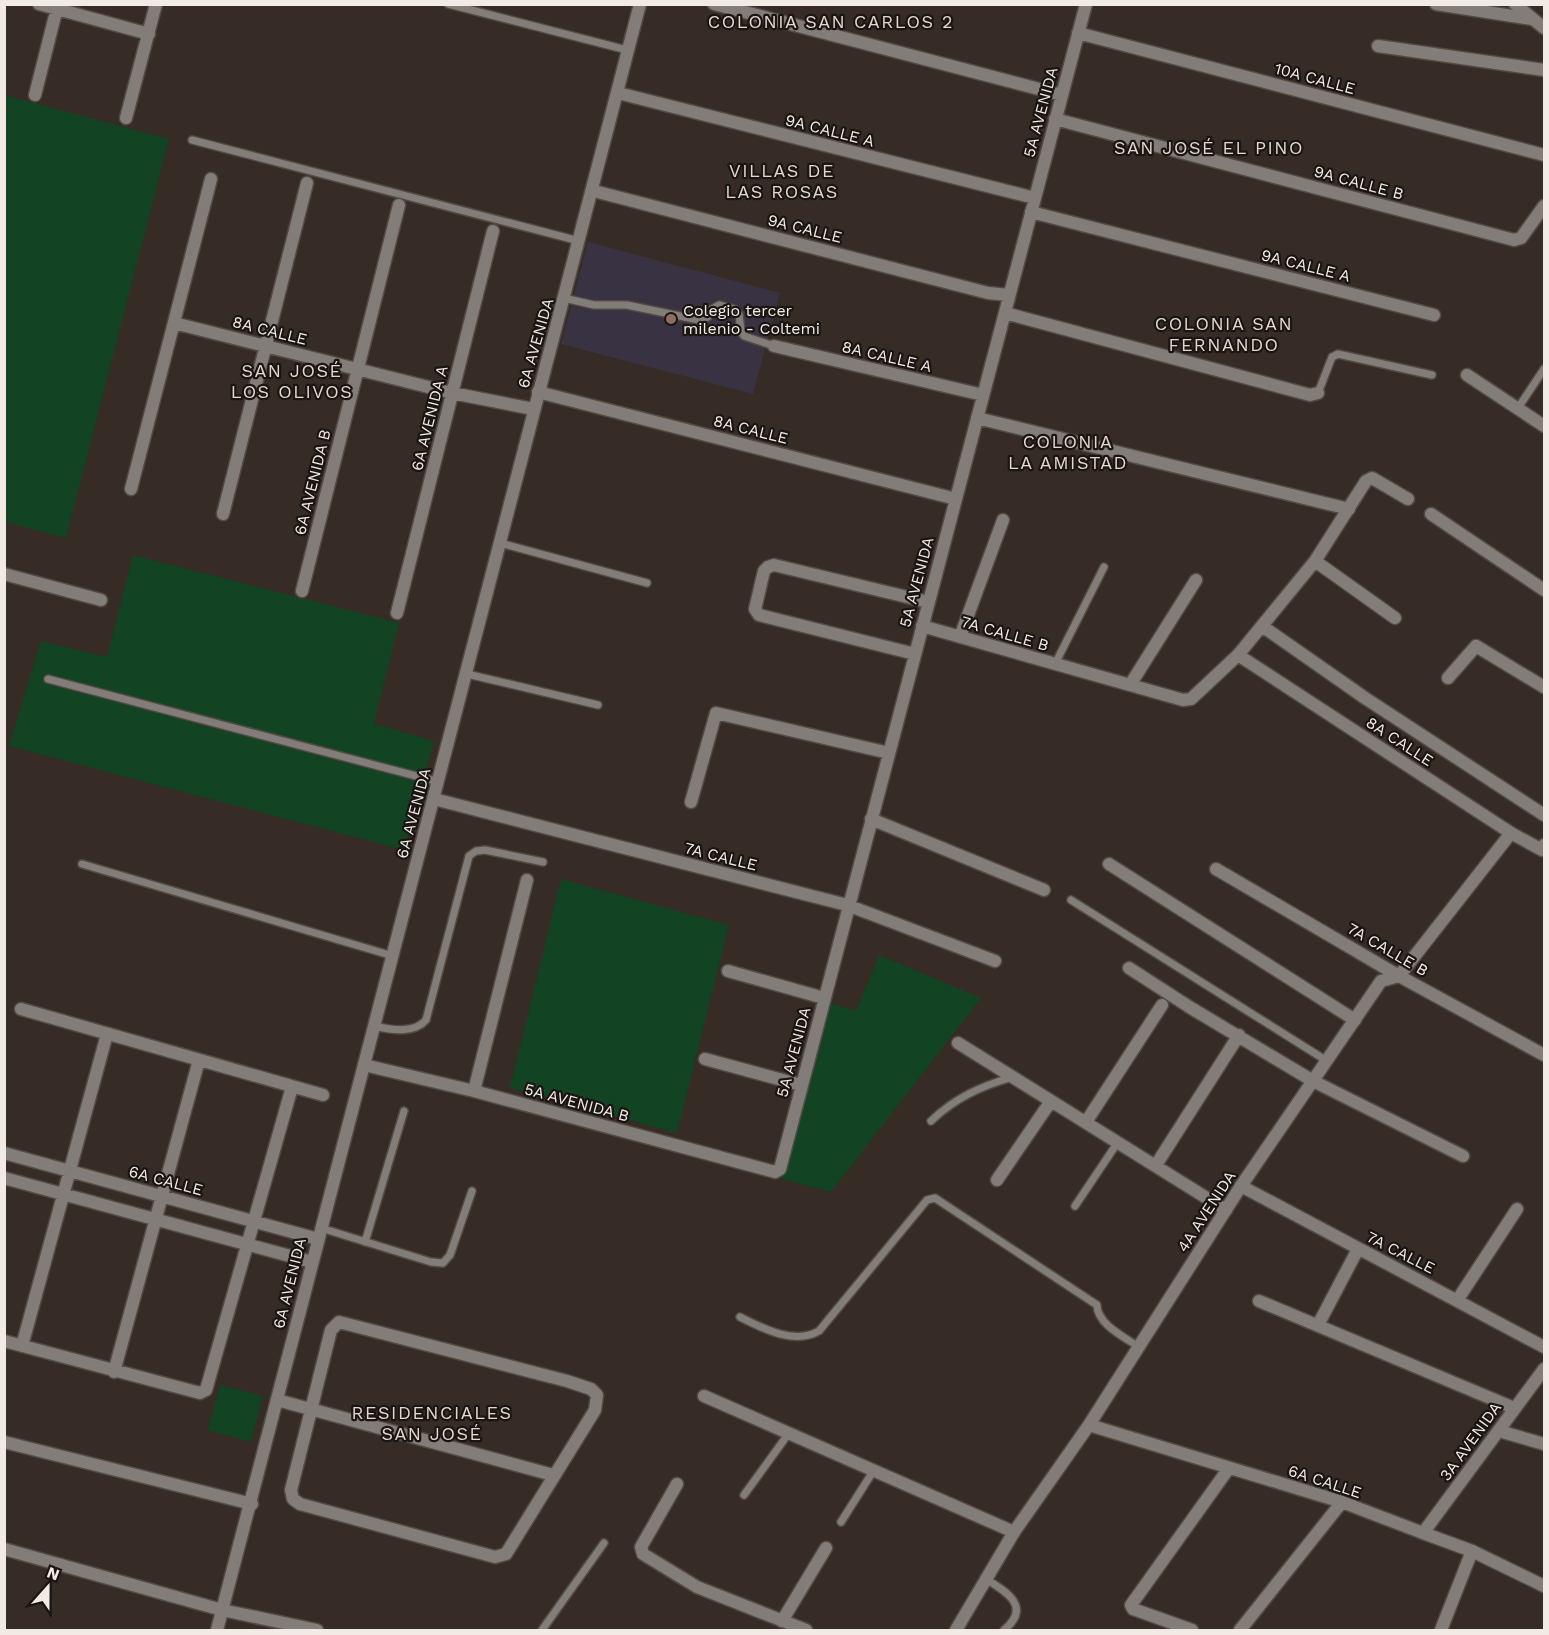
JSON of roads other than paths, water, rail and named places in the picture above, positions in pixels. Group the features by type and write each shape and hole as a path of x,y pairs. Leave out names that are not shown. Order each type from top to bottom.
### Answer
{"street":[{"path":"39,4 57,7 149,34"},
{"path":"126,118 156,4"},
{"name":"6A AVENIDA","path":"217,1630 252,1504 319,1233 439,782 537,392 594,191 640,4"},
{"path":"714,4 1062,95"},
{"name":"5A AVENIDA","path":"780,1169 1086,4"},
{"path":"1436,4 1532,18"},
{"path":"1515,4 1545,28"},
{"path":"35,95 57,7"},
{"name":"10A CALLE","path":"1078,33 1545,155"},
{"path":"1378,46 1545,70"},
{"name":"9A CALLE A","path":"618,93 1035,198"},
{"name":"9A CALLE B","path":"1055,119 1514,240 1521,238 1545,206"},
{"path":"131,489 211,179"},
{"path":"223,514 307,183"},
{"name":"9A CALLE","path":"594,191 988,292 1009,295"},
{"name":"6A AVENIDA B","path":"302,591 399,205"},
{"name":"9A CALLE A","path":"1031,212 1434,315"},
{"name":"6A AVENIDA A","path":"397,613 493,231"},
{"path":"1005,312 1310,395 1318,393"},
{"name":"8A CALLE","path":"174,323 452,393 533,409"},
{"name":"8A CALLE A","path":"774,346 983,395"},
{"path":"1467,375 1545,426"},
{"name":"8A CALLE","path":"537,392 956,499"},
{"path":"977,418 1349,509"},
{"path":"1238,655 1315,561 1366,481 1372,478 1408,499"},
{"path":"1431,514 1545,590"},
{"path":"960,637 1003,520"},
{"path":"1315,561 1395,618"},
{"path":"915,654 759,615 755,609 764,572 768,567 774,565 928,602"},
{"path":"6,579 101,600"},
{"path":"1130,685 1196,580"},
{"name":"7A CALLE B","path":"922,626 1183,700 1191,699 1238,655"},
{"path":"1262,626 1374,704 1545,815"},
{"path":"1448,678 1476,646 1545,687"},
{"name":"8A CALLE","path":"1238,655 1511,833 1544,849"},
{"path":"691,802 716,713 889,753"},
{"name":"7A CALLE","path":"434,799 848,905 995,961"},
{"path":"871,819 1044,890"},
{"name":"4A AVENIDA","path":"956,1630 1014,1532 1089,1425 1241,1186 1381,981 1399,976 1511,833"},
{"path":"1109,864 1355,1020"},
{"name":"7A CALLE B","path":"1216,869 1399,976 1545,1055"},
{"path":"474,1091 527,880"},
{"path":"1129,968 1313,1081 1463,1156"},
{"path":"728,971 824,998"},
{"path":"1086,1122 1162,1005"},
{"path":"21,1009 323,1095"},
{"path":"22,1346 107,1034"},
{"path":"1156,1165 1239,1035"},
{"path":"958,1043 1226,1210"},
{"path":"705,1059 801,1085"},
{"path":"114,1372 199,1060"},
{"name":"5A AVENIDA B","path":"364,1065 474,1091 775,1172 780,1169"},
{"path":"4,1341 200,1393 209,1385 292,1087"},
{"path":"997,1180 1051,1101"},
{"name":"6A CALLE","path":"4,1152 255,1222 319,1233"},
{"path":"4,1178 312,1262"},
{"name":"7A CALLE","path":"1241,1186 1545,1347"},
{"path":"1458,1299 1517,1209"},
{"path":"1318,1325 1358,1249"},
{"path":"1259,1301 1514,1408"},
{"path":"339,1322 347,1323 591,1389 597,1395 595,1410 553,1475 506,1554 495,1557 300,1504 293,1499 291,1490 331,1330 339,1322"},
{"name":"3A AVENIDA","path":"1423,1533 1545,1369"},
{"path":"704,1396 1014,1532"},
{"path":"277,1400 553,1475"},
{"name":"6A CALLE","path":"1089,1425 1342,1502 1472,1551 1545,1586"},
{"path":"1499,1431 1545,1444"},
{"path":"4,1442 252,1504"},
{"path":"1192,1630 1133,1609 1132,1601 1229,1468"},
{"path":"677,1484 641,1547 643,1554 698,1587 806,1630"},
{"path":"1240,1630 1342,1502"},
{"path":"782,1621 826,1548"},
{"path":"4,1549 222,1610 317,1630"},
{"path":"1441,1630 1472,1551"}],"lane":[{"path":"448,4 627,50"},
{"path":"192,140 579,241"},
{"name":"8A CALLE A","path":"564,298 594,305 627,304 699,320 708,317 710,310 719,305 734,309 739,314 741,332 744,336 774,346"},
{"path":"1318,393 1332,357 1338,354 1432,375"},
{"path":"1518,408 1545,369"},
{"path":"500,543 647,583"},
{"path":"1055,664 1104,567"},
{"path":"466,674 598,705"},
{"path":"48,679 439,782"},
{"path":"374,1026 389,1030 412,1029 421,1026 426,1020 470,856 476,851 485,850 543,862"},
{"path":"82,864 393,956"},
{"path":"1071,900 1327,1060"},
{"path":"931,1121 946,1106 967,1094 1013,1077"},
{"path":"365,1242 404,1111"},
{"path":"1075,1206 1118,1142"},
{"path":"319,1233 365,1242 431,1262 442,1263 450,1256 472,1191"},
{"path":"740,1317 789,1337 810,1336 819,1331 927,1200 934,1198 1097,1305 1097,1314 1102,1320 1139,1347"},
{"path":"744,1495 789,1433"},
{"path":"841,1522 874,1470"},
{"path":"542,1630 604,1543"},
{"path":"986,1579 1008,1593 1014,1600 1017,1609 1013,1623 1004,1630"}],"place":[{"name":"Colegio tercer milenio - Coltemi","path":"671,319"}],"district":[{"name":"COLONIA SAN CARLOS 2","path":"831,22"},
{"name":"SAN JOSÉ EL PINO","path":"1209,148"},
{"name":"VILLAS DE LAS ROSAS","path":"782,181"},
{"name":"COLONIA SAN FERNANDO","path":"1224,334"},
{"name":"SAN JOSÉ LOS OLIVOS","path":"292,382"},
{"name":"COLONIA LA AMISTAD","path":"1068,452"},
{"name":"RESIDENCIALES SAN JOSÉ","path":"432,1423"}]}
